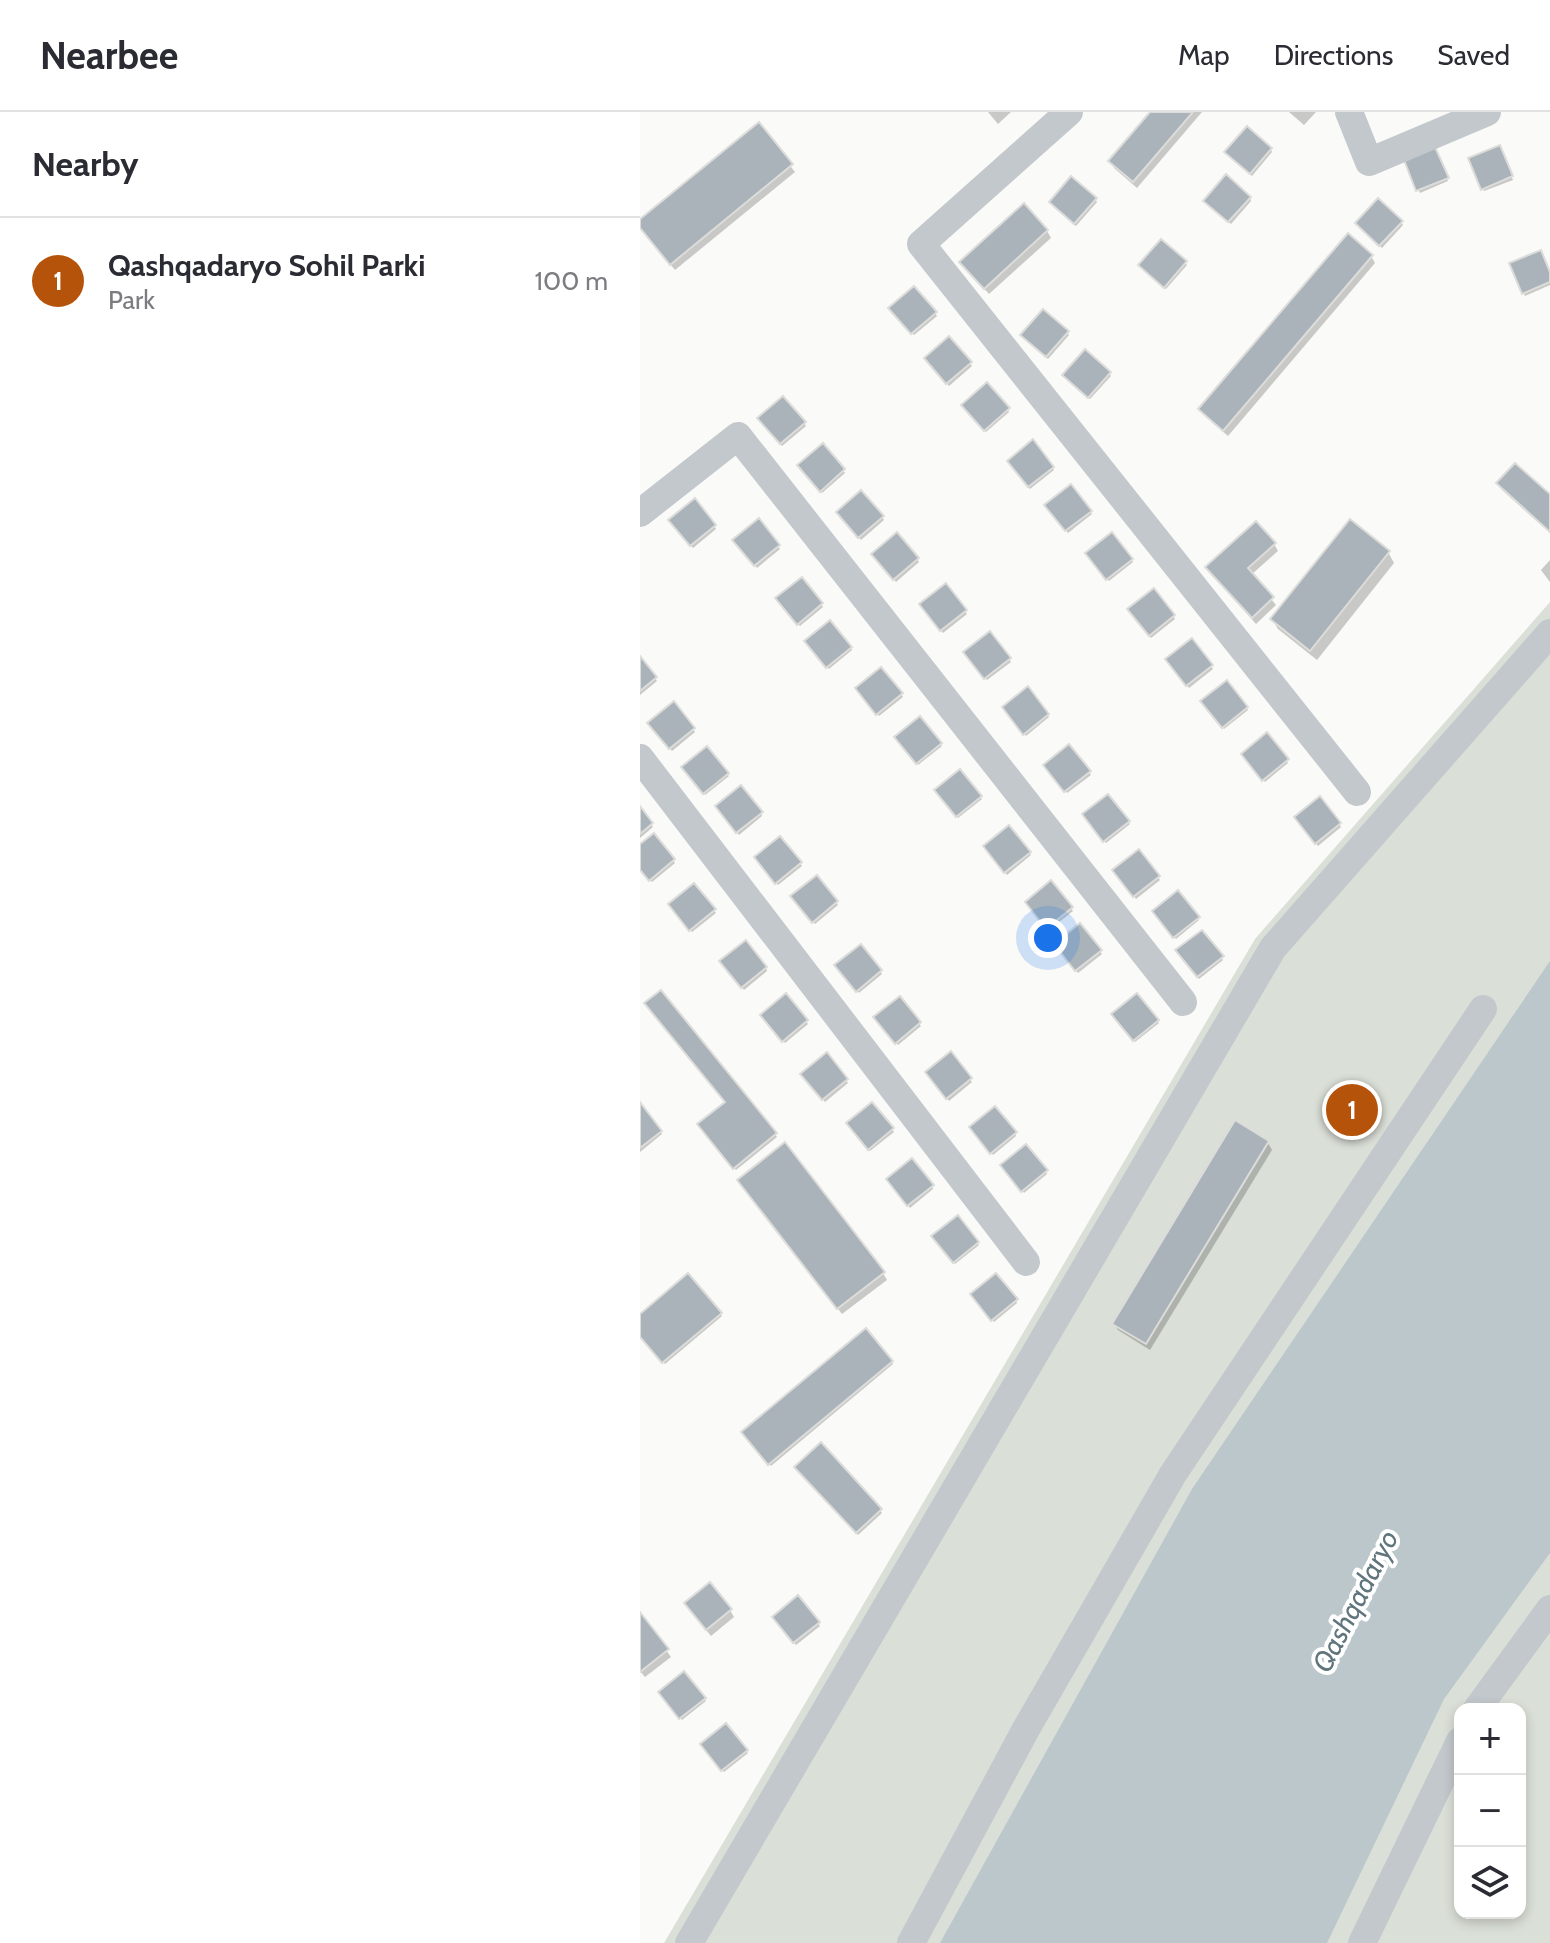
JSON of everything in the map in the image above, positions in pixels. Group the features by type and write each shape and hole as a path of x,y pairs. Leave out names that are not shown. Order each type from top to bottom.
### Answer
{"street":[{"path":"1069,112 921,244 1357,792"},
{"path":"1349,112 1369,162 1487,112"},
{"path":"640,513 738,436 1183,1002"},
{"path":"689,1943 1273,948 1550,633"},
{"path":"640,758 1026,1262"},
{"path":"911,1943 1026,1729 1173,1474 1483,1009"},
{"path":"1481,1703 1550,1609"},
{"path":"1362,1943 1454,1753"}],"shaded area":[{"path":"1550,602 1550,1943 664,1943 1255,939"}],"water":[{"name":"Qashqadaryo","path":"1550,961 1550,1553 1444,1699 1327,1943 940,1943 1192,1489"}],"building":[{"path":"1150,112 1193,112 1133,182 1108,161"},
{"path":"759,122 793,164 670,265 640,228 640,219"},
{"path":"1247,126 1272,148 1250,174 1224,152"},
{"path":"1500,145 1513,176 1481,190 1468,158"},
{"path":"1435,147 1449,178 1416,191 1404,160"},
{"path":"1226,174 1251,197 1228,222 1203,201"},
{"path":"1071,176 1097,198 1074,224 1049,202"},
{"path":"1378,198 1403,221 1379,246 1355,223"},
{"path":"1024,203 1048,230 984,289 959,262"},
{"path":"1348,233 1373,255 1223,431 1198,409"},
{"path":"1161,239 1187,261 1164,288 1138,265"},
{"path":"1541,250 1550,272 1550,282 1522,294 1509,263"},
{"path":"914,286 937,312 911,334 888,308"},
{"path":"1043,309 1069,331 1046,357 1020,335"},
{"path":"949,336 972,362 946,384 924,358"},
{"path":"1085,349 1111,372 1088,398 1062,375"},
{"path":"987,382 1010,408 984,431 961,405"},
{"path":"783,396 806,422 780,444 757,418"},
{"path":"1033,439 1054,467 1028,487 1007,461"},
{"path":"823,443 845,469 820,492 797,465"},
{"path":"1515,463 1550,494 1550,532 1496,483"},
{"path":"1071,484 1092,511 1065,531 1044,505"},
{"path":"861,490 884,516 858,538 836,512"},
{"path":"695,498 716,525 690,546 668,520"},
{"path":"759,518 780,545 754,566 732,540"},
{"path":"1350,519 1390,551 1310,651 1270,619"},
{"path":"1256,521 1276,543 1248,568 1274,597 1252,618 1205,567"},
{"path":"897,532 919,558 893,580 871,554"},
{"path":"1112,532 1133,559 1106,580 1085,553"},
{"path":"802,577 823,603 797,625 775,598"},
{"path":"946,583 967,610 940,631 919,604"},
{"path":"1154,588 1175,615 1149,636 1127,609"},
{"path":"830,620 852,647 826,668 804,641"},
{"path":"990,631 1011,658 984,679 963,652"},
{"path":"1192,638 1213,665 1186,686 1165,659"},
{"path":"640,656 657,677 640,691"},
{"path":"881,667 903,693 876,715 855,688"},
{"path":"1227,680 1248,707 1222,728 1200,701"},
{"path":"1028,686 1049,714 1023,735 1002,707"},
{"path":"674,701 695,728 669,749 647,723"},
{"path":"920,716 942,743 916,764 894,737"},
{"path":"1267,732 1289,759 1262,781 1241,754"},
{"path":"1069,744 1091,771 1064,792 1043,765"},
{"path":"707,746 729,773 703,794 681,767"},
{"path":"960,769 982,796 956,817 934,790"},
{"path":"741,785 763,812 736,833 715,806"},
{"path":"1108,794 1130,821 1103,842 1082,814"},
{"path":"1320,796 1341,823 1315,844 1294,817"},
{"path":"640,806 653,823 640,834"},
{"path":"1009,825 1031,852 1004,873 983,846"},
{"path":"654,833 675,859 649,881 640,870 640,844"},
{"path":"780,836 802,862 775,884 754,857"},
{"path":"1139,849 1160,876 1133,897 1112,870"},
{"path":"817,875 838,901 812,923 790,896"},
{"path":"1051,880 1073,907 1046,929 1025,902"},
{"path":"694,883 716,909 689,931 668,904"},
{"path":"1178,890 1200,917 1173,938 1152,911"},
{"path":"1080,923 1102,950 1075,971 1054,944"},
{"path":"1202,930 1224,956 1197,977 1175,950"},
{"path":"746,940 767,967 741,988 719,961"},
{"path":"861,944 882,970 856,992 834,965"},
{"path":"661,990 777,1133 733,1169 697,1124 725,1102 644,1003"},
{"path":"786,993 808,1020 782,1042 760,1015"},
{"path":"1137,993 1159,1020 1133,1041 1111,1014"},
{"path":"900,996 921,1022 895,1044 873,1017"},
{"path":"951,1051 972,1078 946,1099 925,1072"},
{"path":"827,1052 848,1079 822,1100 800,1074"},
{"path":"640,1102 662,1131 640,1148"},
{"path":"872,1102 894,1128 868,1150 846,1123"},
{"path":"995,1106 1017,1132 990,1154 969,1127"},
{"path":"1235,1120 1269,1141 1146,1344 1112,1324"},
{"path":"785,1142 885,1272 837,1309 737,1180"},
{"path":"1026,1144 1048,1170 1021,1192 1000,1165"},
{"path":"912,1158 934,1185 907,1206 886,1179"},
{"path":"958,1215 979,1242 953,1263 931,1236"},
{"path":"688,1273 722,1313 662,1363 640,1337 640,1314"},
{"path":"996,1273 1018,1299 991,1321 970,1294"},
{"path":"866,1328 893,1361 768,1465 741,1432"},
{"path":"821,1442 882,1509 856,1533 794,1467"},
{"path":"710,1582 732,1609 706,1630 684,1603"},
{"path":"798,1595 820,1622 793,1643 772,1617"},
{"path":"640,1612 669,1649 640,1672"},
{"path":"684,1671 706,1698 679,1719 658,1692"},
{"path":"726,1723 748,1750 721,1771 700,1744"}],"place":[{"name":"Qashqadaryo Sohil Parki","path":"1352,1110"}]}
